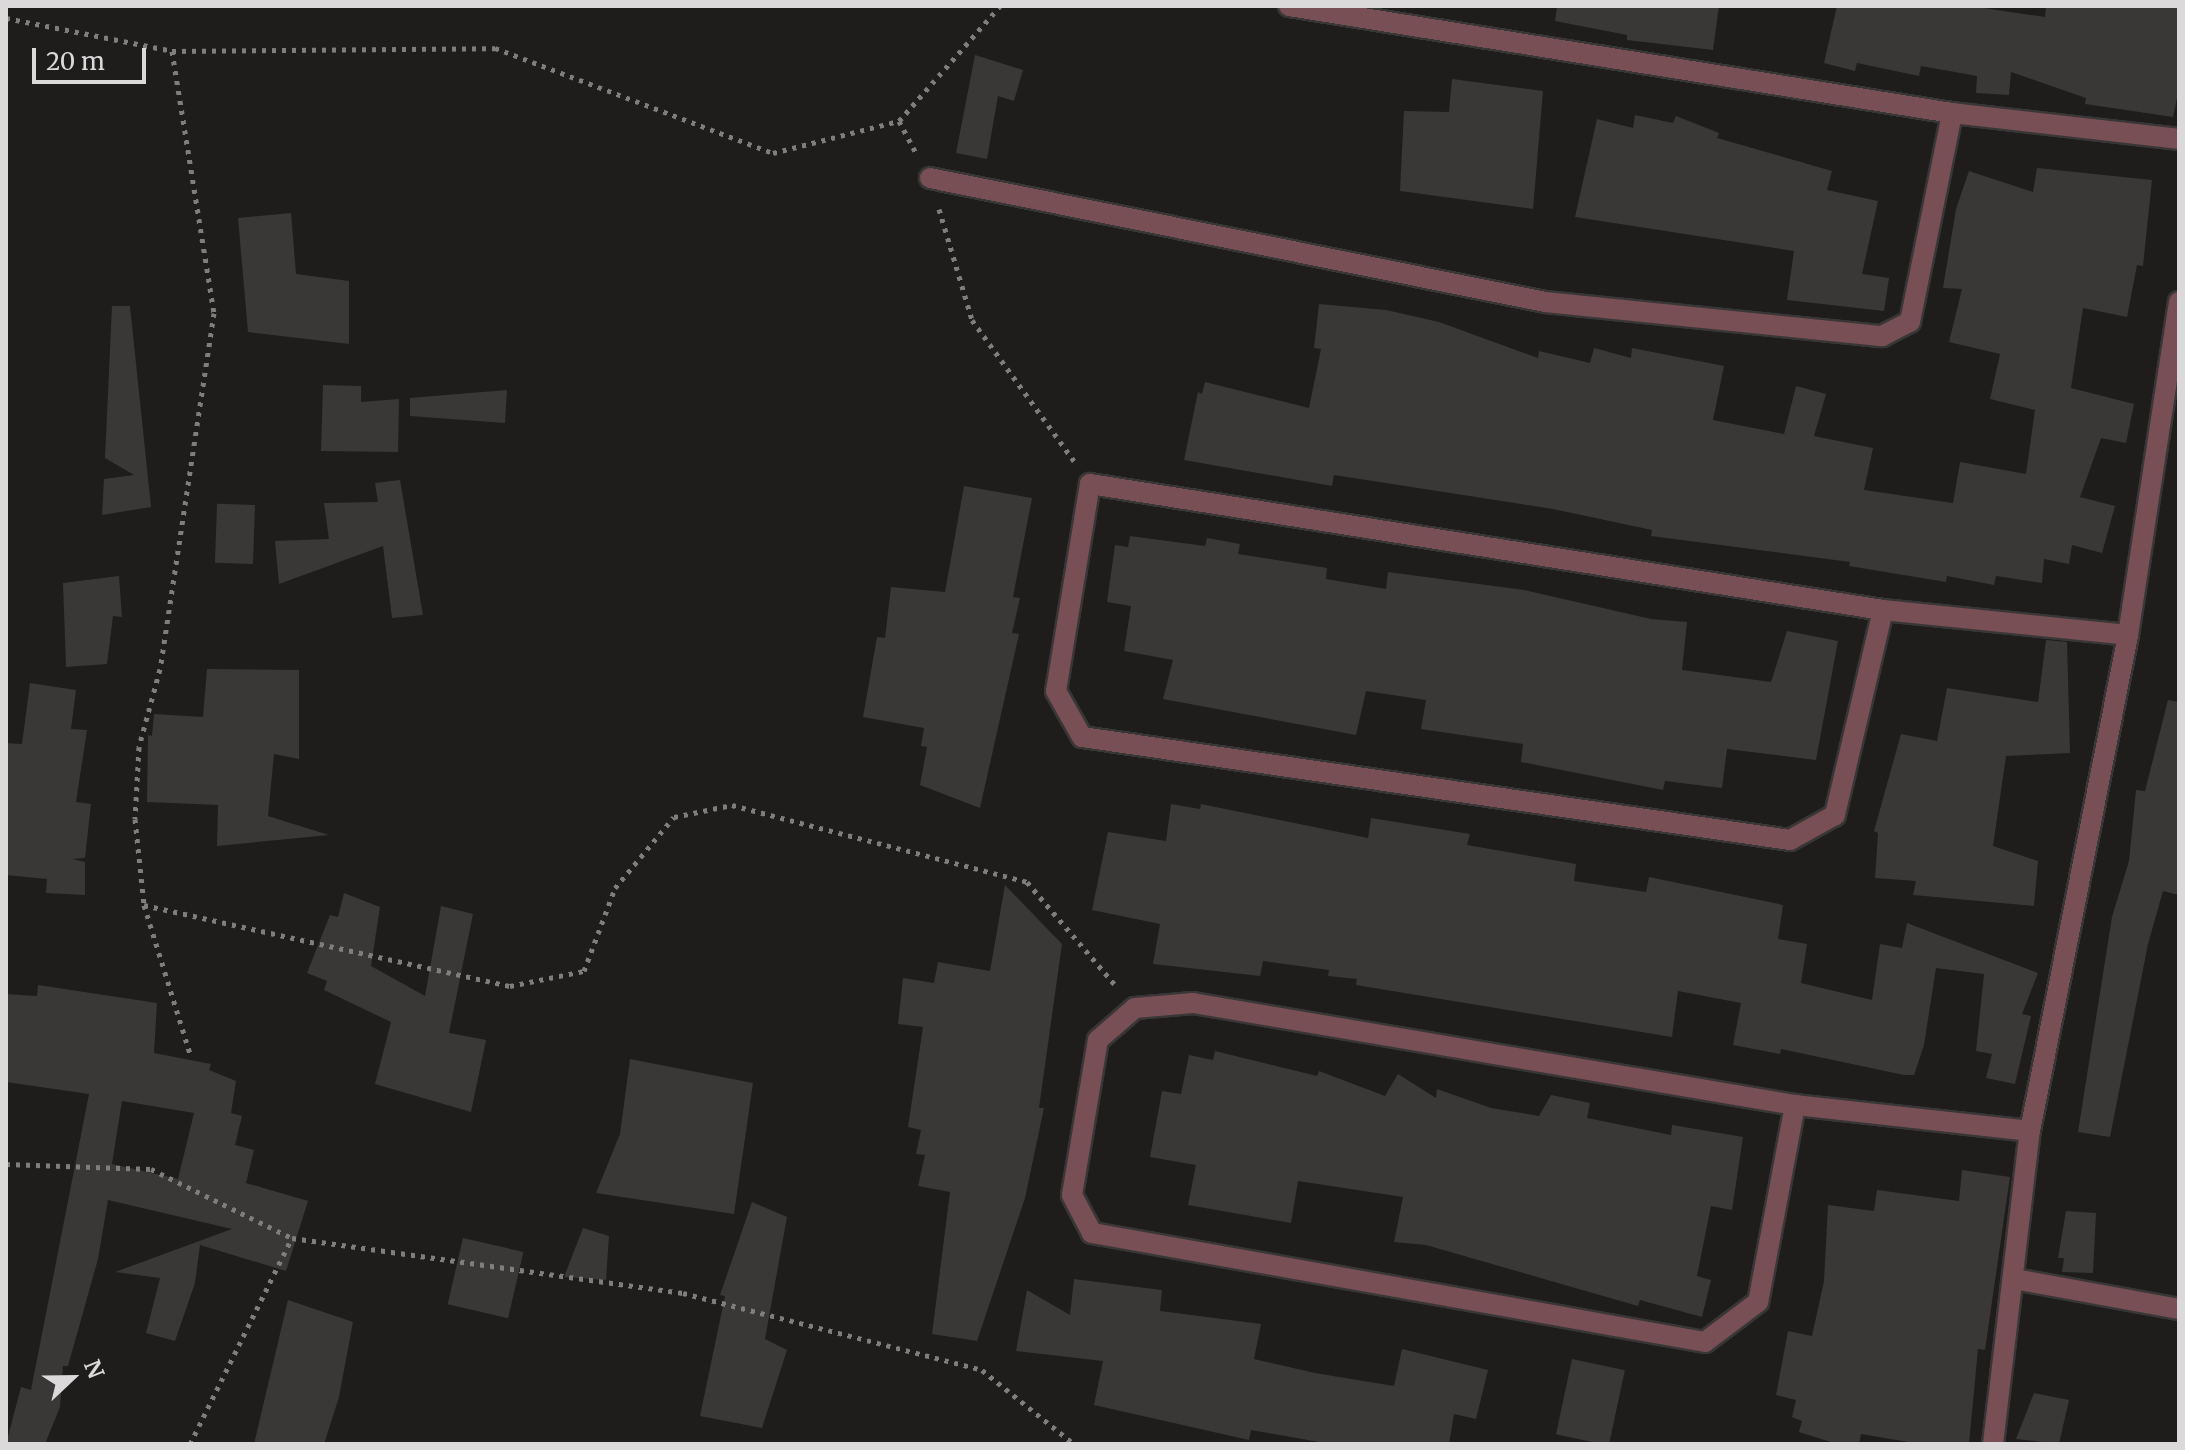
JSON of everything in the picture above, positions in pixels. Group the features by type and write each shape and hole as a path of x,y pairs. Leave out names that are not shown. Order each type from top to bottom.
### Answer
{"street":[{"path":"1289,6 1952,113 2179,139"},
{"path":"930,178 1545,302 1882,336 1910,322 1952,113"},
{"path":"1993,1444 2030,1131 2128,635 2179,302"},
{"path":"1883,610 1835,815 1790,840 1082,737 1056,691 1090,484 1883,610 2128,635"},
{"path":"1795,1105 1758,1302 1705,1342 1092,1233 1072,1195 1098,1040 1135,1008 1193,1003 1795,1105 2030,1131"},
{"path":"2014,1279 2179,1309"}],"path":[{"path":"6,18 172,51 495,48 773,153 899,121 1000,6"},
{"path":"172,51 214,313 160,669 139,747 135,819 144,905 190,1054"},
{"path":"899,121 930,178 972,320 1090,484"},
{"path":"144,905 510,986 584,971 615,888 674,817 732,805 1027,882 1135,1008"},
{"path":"6,1164 151,1169 292,1238 683,1293 982,1370 1074,1444"},
{"path":"190,1444 292,1238"}],"building":[{"path":"1557,6 1719,6 1713,50 1627,40 1627,35 1555,21"},
{"path":"1837,6 1970,6 2045,17 2046,6 2179,6 2179,89 2173,117 2085,104 2086,98 2011,72 2009,95 1976,93 1977,76 1921,66 1919,76 1857,63 1855,71 1824,63"},
{"path":"975,55 1023,70 1014,101 998,96 987,159 956,153"},
{"path":"1452,79 1543,91 1533,209 1400,191 1404,111 1449,112"},
{"path":"1635,115 1673,123 1676,116 1719,133 1717,138 1832,171 1827,190 1878,201 1862,274 1889,278 1884,311 1787,300 1794,251 1575,217 1597,119 1633,128"},
{"path":"2037,168 2152,180 2143,266 2137,265 2127,317 2083,308 2071,388 2134,404 2126,443 2101,438 2080,497 2115,506 2102,553 2072,545 2069,564 2044,559 2042,583 1996,576 1994,585 1947,576 1946,582 1849,566 1850,562 1651,536 1652,530 1553,509 1334,475 1332,486 1184,460 1198,392 1202,394 1205,382 1309,408 1321,349 1314,348 1319,304 1386,310 1439,322 1538,358 1539,351 1590,363 1594,348 1631,358 1632,348 1724,366 1713,420 1784,434 1796,386 1826,394 1814,436 1873,448 1864,490 1953,503 1960,462 2026,474 2035,410 1990,399 2000,354 1949,342 1962,289 1943,288 1956,209 1969,171 2033,192"},
{"path":"291,213 296,274 349,281 349,344 248,332 238,218"},
{"path":"112,306 130,306 151,507 102,515 104,479 134,475 105,458"},
{"path":"323,385 361,386 361,402 399,399 398,452 321,451"},
{"path":"507,390 505,423 410,416 410,398"},
{"path":"400,480 423,615 392,618 383,546 279,584 275,541 329,539 324,503 378,502 375,483"},
{"path":"964,486 1032,498 1013,597 1020,598 1012,633 1019,634 980,808 920,785 927,747 921,746 924,728 863,717 877,637 885,638 891,587 945,592"},
{"path":"217,504 255,505 253,564 215,563"},
{"path":"1130,536 1205,546 1207,538 1240,544 1238,554 1327,568 1326,579 1386,589 1388,572 1524,590 1651,619 1687,622 1682,670 1771,682 1787,631 1838,641 1816,760 1727,749 1722,788 1665,781 1663,790 1521,762 1523,744 1421,729 1426,700 1366,691 1356,735 1163,699 1173,660 1124,651 1131,606 1107,602 1115,545 1128,547"},
{"path":"119,576 122,617 113,616 107,664 66,667 63,583"},
{"path":"2046,640 2067,642 2070,753 2006,756 1993,846 2038,861 2034,906 1913,895 1916,881 1875,878 1878,833 1874,831 1901,734 1937,741 1947,688 2038,702"},
{"path":"207,669 299,670 299,759 274,754 268,816 329,835 217,846 218,805 147,802 148,735 152,736 154,714 203,717"},
{"path":"30,683 76,690 71,729 87,730 76,802 91,804 85,858 72,859 85,862 85,895 46,893 47,879 6,875 6,743 22,744"},
{"path":"2168,700 2179,702 2179,895 2163,891 2148,944 2110,1137 2078,1132 2112,917 2129,861 2136,790 2145,791"},
{"path":"1171,804 1200,809 1201,804 1368,838 1371,818 1470,834 1467,845 1576,864 1574,881 1646,892 1649,877 1783,905 1778,939 1807,944 1801,983 1872,1000 1880,944 1902,948 1907,923 2038,973 2022,1014 2031,1016 2015,1084 1986,1078 1992,1054 1976,1051 1984,974 1936,968 1924,1045 1914,1075 1904,1075 1781,1049 1780,1054 1733,1045 1741,1003 1678,991 1672,1037 1356,985 1357,979 1328,976 1329,970 1263,961 1260,976 1153,964 1160,924 1092,910 1108,832 1166,841"},
{"path":"1005,885 1062,944 1039,1108 1044,1108 1025,1198 977,1341 932,1334 950,1192 918,1186 925,1155 916,1154 921,1130 908,1127 923,1027 898,1024 903,978 934,983 938,962 990,971"},
{"path":"344,893 380,907 371,966 425,996 441,906 473,914 449,1033 486,1040 471,1112 375,1084 391,1022 324,990 327,981 307,973 330,915 338,917"},
{"path":"38,985 157,1003 154,1053 211,1064 209,1070 236,1081 231,1113 242,1116 235,1145 254,1150 246,1183 308,1201 286,1271 200,1245 195,1283 175,1341 146,1333 160,1278 115,1272 232,1229 108,1200 98,1259 68,1366 63,1366 60,1407 45,1444 6,1444 21,1387 31,1390 89,1094 6,1082 6,994 37,996","holes":["122,1101 194,1113 178,1179 112,1164"]},
{"path":"1215,1051 1317,1076 1319,1071 1385,1096 1398,1074 1436,1098 1437,1089 1491,1108 1539,1116 1551,1095 1590,1103 1587,1118 1671,1135 1672,1125 1743,1137 1732,1210 1711,1206 1697,1276 1711,1280 1702,1317 1640,1300 1638,1306 1426,1245 1394,1242 1403,1197 1298,1181 1291,1223 1188,1205 1196,1165 1150,1157 1162,1091 1181,1094 1189,1055 1213,1060"},
{"path":"630,1059 753,1083 734,1214 596,1193 620,1134"},
{"path":"1962,1170 2010,1177 1985,1350 1978,1349 1969,1444 1920,1444 1861,1434 1859,1444 1837,1444 1799,1432 1802,1421 1792,1417 1796,1400 1776,1395 1788,1331 1812,1336 1824,1281 1828,1205 1874,1211 1877,1190 1959,1201"},
{"path":"752,1202 787,1217 765,1339 787,1350 762,1428 700,1416 725,1296 720,1295"},
{"path":"2066,1211 2096,1213 2093,1273 2062,1272 2064,1258 2058,1258"},
{"path":"583,1228 609,1236 606,1280 564,1277"},
{"path":"463,1238 523,1252 508,1318 448,1304"},
{"path":"1074,1279 1162,1290 1160,1311 1261,1324 1254,1359 1315,1373 1394,1386 1402,1349 1488,1370 1476,1419 1454,1414 1449,1444 1330,1444 1251,1430 1249,1440 1094,1405 1103,1361 1016,1351 1027,1290 1070,1315"},
{"path":"288,1300 353,1322 339,1397 324,1444 254,1444"},
{"path":"1572,1359 1625,1370 1609,1444 1556,1434"},
{"path":"2034,1393 2069,1400 2059,1444 2016,1439"}]}
